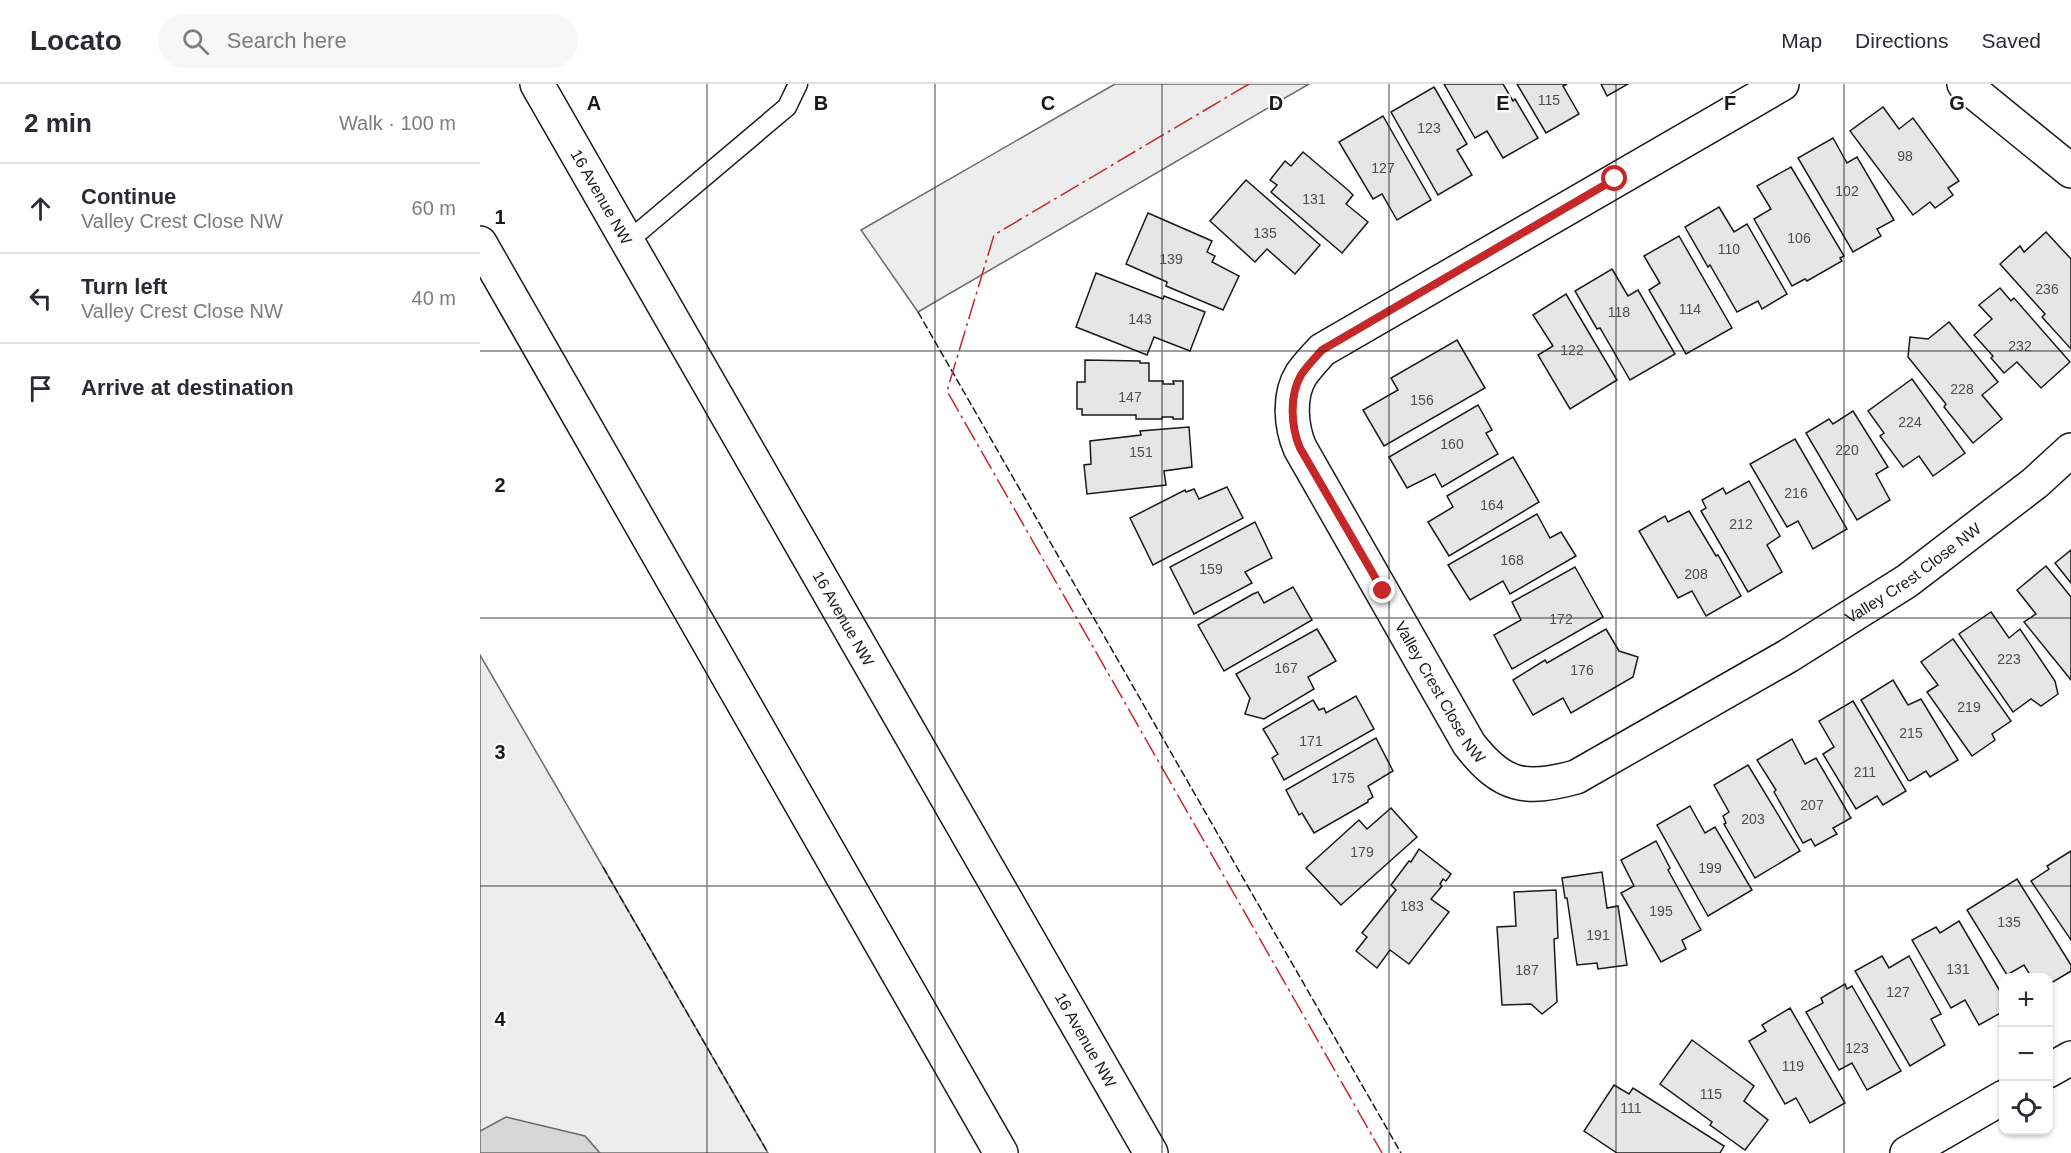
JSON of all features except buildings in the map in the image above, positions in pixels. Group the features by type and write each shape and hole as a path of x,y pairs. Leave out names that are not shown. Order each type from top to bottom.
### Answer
{"main road":[{"name":"16 Avenue NW","path":"537,84 1151,1153"},
{"name":"Valley Crest Close NW","path":"1782,84 1322,350 1300,377 1293,399 1293,421 1300,448 1469,744 1482,761 1497,773 1522,783 1549,785 1576,777 1788,656 1907,581 2035,483 2071,450"},
{"path":"1964,84 2071,171"},
{"path":"480,243 1001,1153"},
{"path":"2053,1069 2071,1058"},
{"path":"1906,1153 1999,1100"}],"lane":[{"path":"627,242 787,107 798,84"}],"shaded area":[{"path":"1115,84 1309,84 918,312 861,230"},
{"path":"480,655 603,867 768,1153 480,1153"},
{"path":"506,1117 585,1136 600,1153 480,1153 480,1131"}],"fence":[{"path":"918,312 1401,1153"},
{"path":"603,867 768,1153"}],"power":[{"path":"1249,84 994,235 947,391 1382,1153"}],"route":[{"path":"1383,591 1300,448 1293,421 1293,399 1300,377 1322,350 1615,179"}]}
